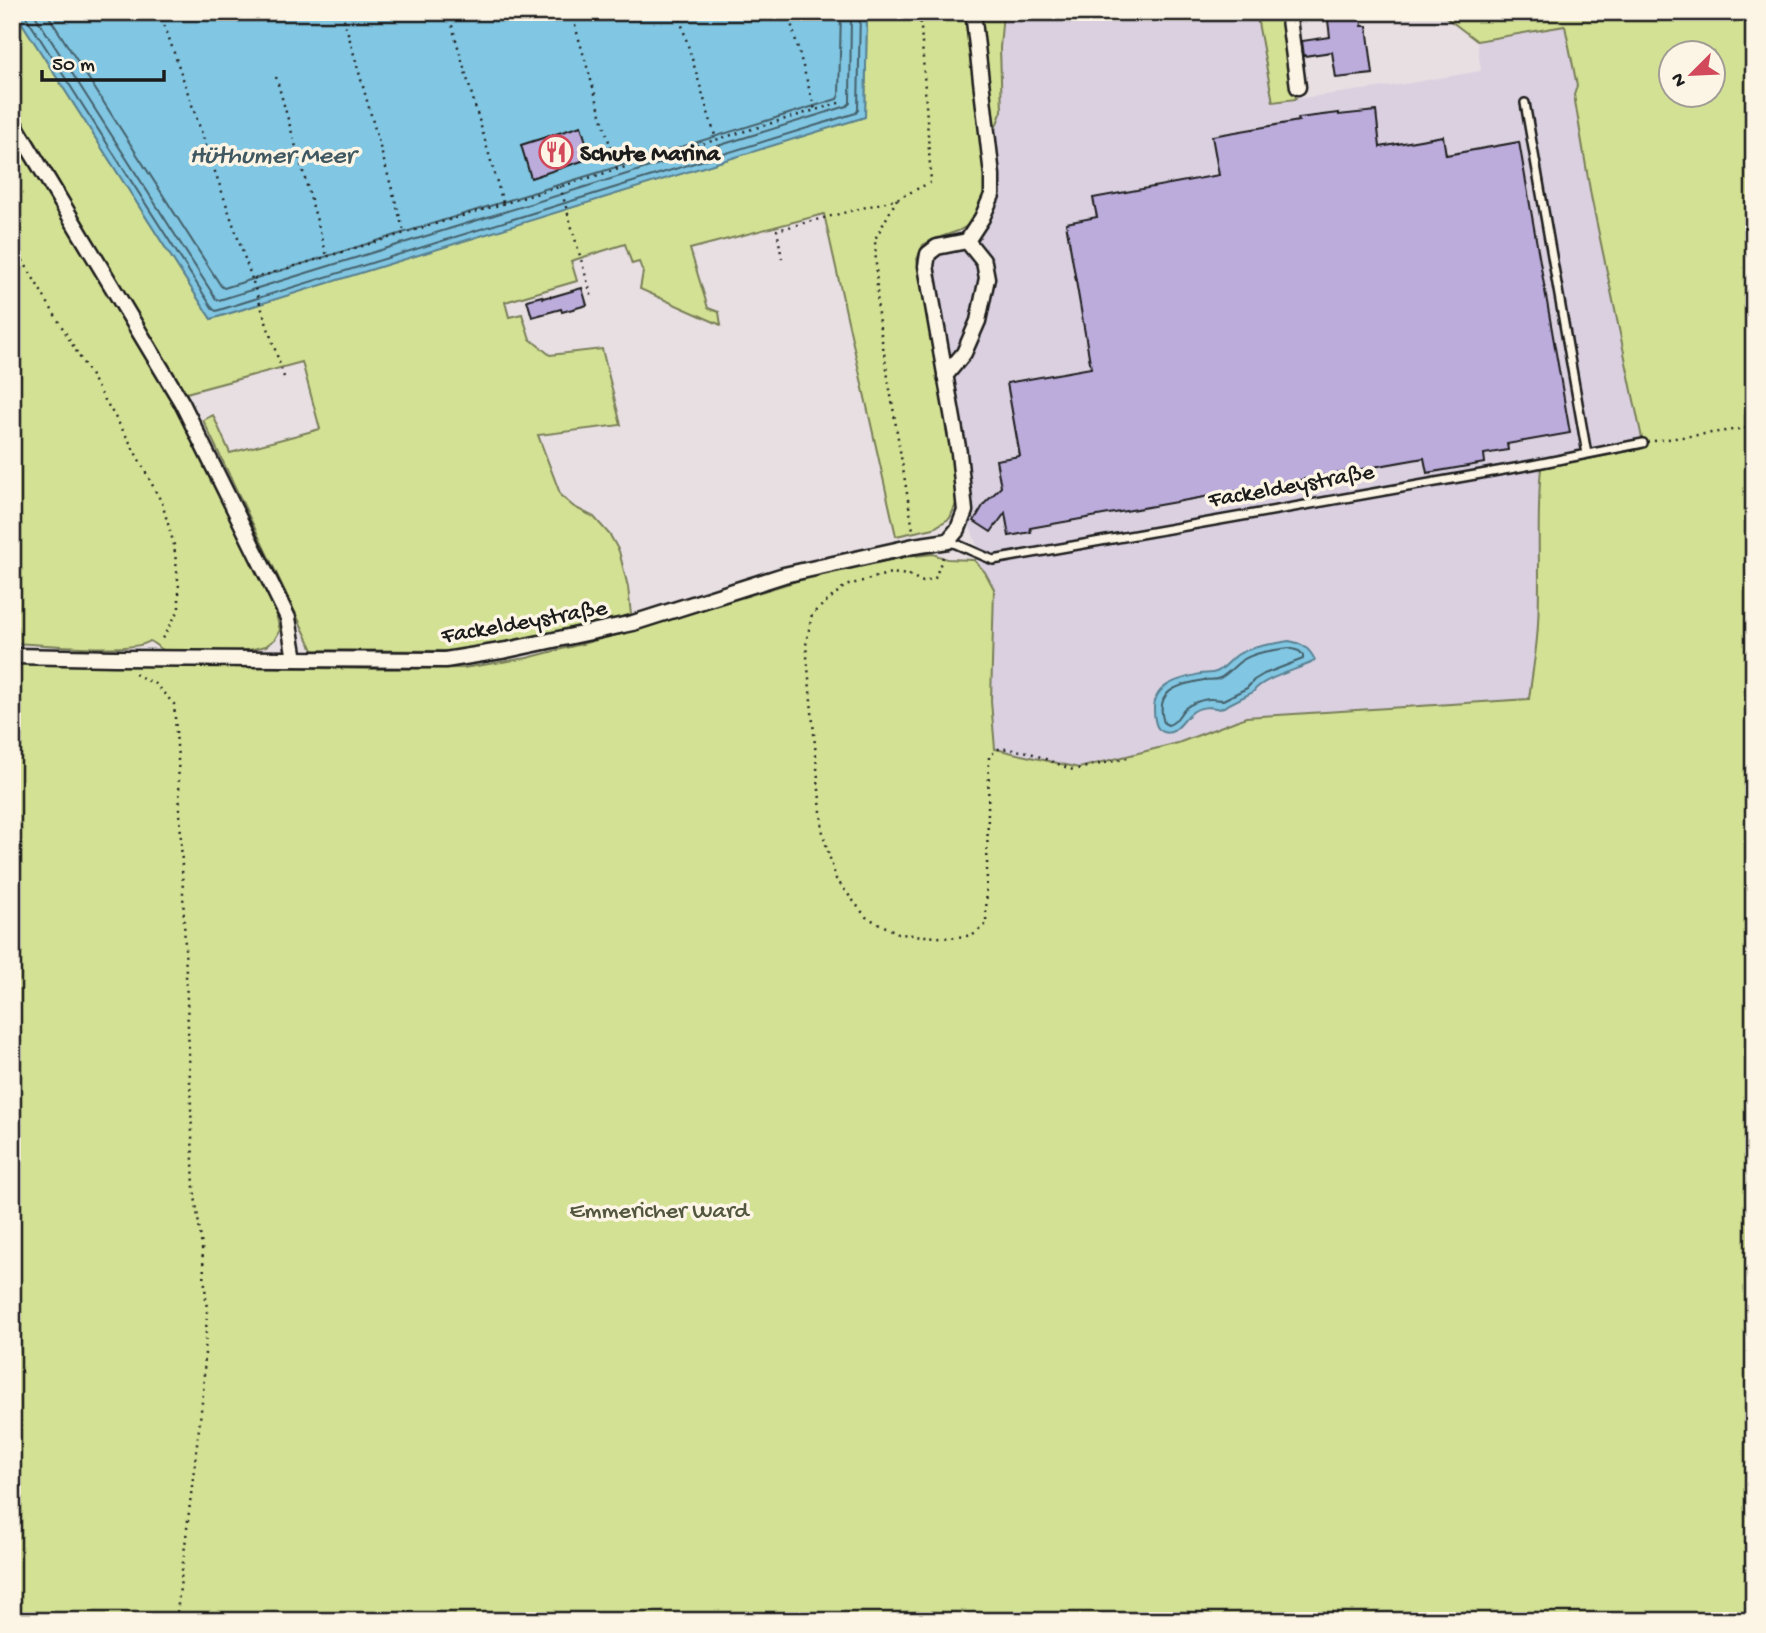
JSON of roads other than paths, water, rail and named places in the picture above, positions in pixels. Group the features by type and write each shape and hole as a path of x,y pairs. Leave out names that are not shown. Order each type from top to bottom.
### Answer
{"street":[{"path":"948,541 958,528 965,511 959,453 926,266 928,254 937,247 967,241 982,218 992,195 973,12"},
{"path":"1288,12 1298,88"},
{"path":"12,120 182,403 288,618 295,659"},
{"path":"945,376 964,354 978,321 987,278 984,262 967,241"},
{"name":"Fackeldeystraße","path":"12,656 445,660 507,650 632,623 784,575 948,541"}],"lane":[{"path":"1525,103 1587,454"},
{"name":"Fackeldeystraße","path":"948,541 993,559 1643,443"}],"water":[{"name":"Hüthumer Meer","path":"15,12 867,12 865,117 211,319"},
{"path":"1289,641 1305,647 1315,660 1271,679 1220,709 1197,709 1169,733 1158,728 1155,701 1158,694 1169,684 1216,672 1249,649"},
{"path":"12,1291 21,1329 19,1347 12,1366"}],"place":[{"name":"Schute Marina","path":"556,152"}],"park label":[{"name":"Emmericher Ward","path":"659,1209"}]}
